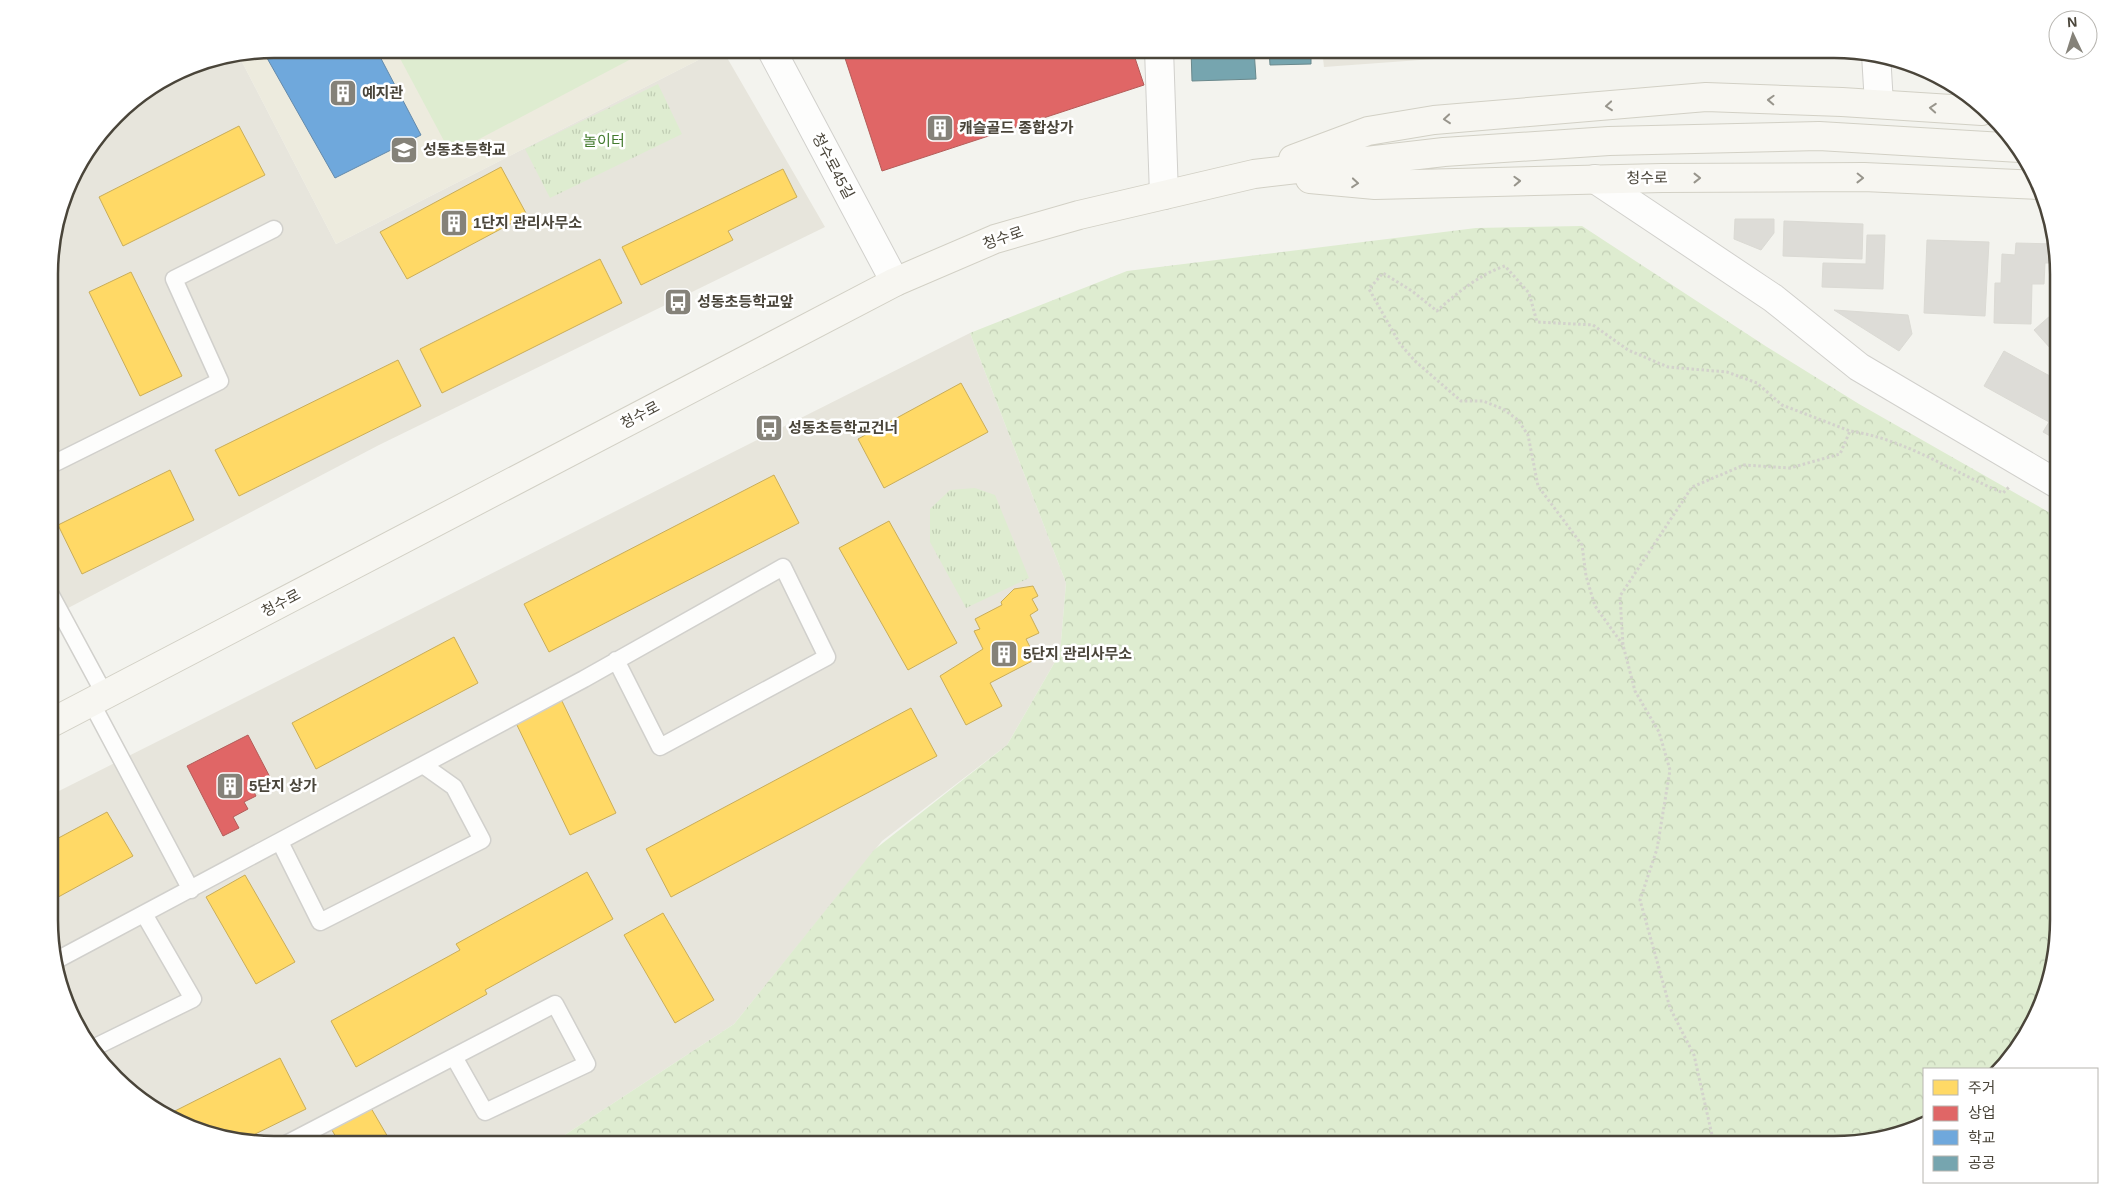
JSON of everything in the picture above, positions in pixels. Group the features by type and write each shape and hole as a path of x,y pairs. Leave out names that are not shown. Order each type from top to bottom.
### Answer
{"main road":[{"name":"청수로","path":"1254,174 1368,130 1434,120 1706,97 1879,104 1977,111"},
{"name":"청수로","path":"58,719 895,282 995,239 1079,215 1254,174 1444,152 1609,141 1819,136 2010,147"},
{"name":"청수로","path":"1254,174 1375,185 1595,179 1864,177 2031,185"}],"street":[{"name":"청수로45길","path":"776,58 895,282"},
{"path":"1159,58 1164,195"},
{"path":"1876,62 1879,104"},
{"path":"1595,179 1773,298 1859,367 2050,480"}],"lane":[{"path":"58,462 220,381 174,279 274,228"},
{"path":"61,957 280,842 783,567 827,657 660,747 616,660"},
{"path":"58,610 98,698 191,890"},
{"path":"280,842 320,922 482,840 454,787 422,765"},
{"path":"98,1046 193,999 144,914"},
{"path":"301,1136 555,1004 588,1064 485,1112 454,1057"}],"path":[{"path":"1623,645 1595,606 1586,576 1582,545 1538,486 1528,435 1518,420 1504,409 1483,401 1461,401 1415,361 1400,344 1369,288 1383,273 1412,290 1436,311 1453,296 1492,270 1505,266 1529,293 1537,322 1593,325 1628,350 1668,367 1727,372 1757,383 1782,405 1850,431 1867,433 1919,452 1968,478 2003,492 2032,469"},
{"path":"1712,1136 1694,1055 1670,1008 1640,900 1657,849 1670,770 1659,732 1636,691 1623,645 1620,596 1692,487 1744,465 1790,468 1840,454 1850,431"}],"shaded area":[{"name":"성동초등학교","path":"259,58 702,58 336,244 241,60"},
{"path":"702,58 727,58 825,227 379,445 58,613 59,245 65,217 74,191 86,165 102,142 131,111 165,86 204,69 241,60 336,244"},
{"path":"1323,58 1446,58 1324,67"},
{"path":"970,333 1066,583 1060,653 1007,745 882,841 734,1024 563,1136 273,1136 245,1134 204,1124 165,1107 153,1099 131,1082 102,1051 86,1028 69,989 59,948 58,934 58,791"}],"green space":[{"path":"400,58 633,58 451,154"},
{"name":"놀이터","path":"658,84 682,134 550,198 525,149"},
{"path":"1582,226 1767,347 1859,404 2050,513 2049,948 2039,989 2022,1028 1991,1068 1923,1068 1923,1116 1891,1128 1863,1134 1835,1136 563,1136 734,1024 874,850 1007,745 1060,653 1066,583 970,333 1127,271 1476,228"},
{"path":"975,488 995,495 1029,578 966,608 930,542 930,509 950,490"}],"building: 주거":[{"path":"239,126 265,175 123,246 99,197"},
{"name":"1단지 관리사무소","path":"501,167 527,215 407,279 380,232"},
{"path":"783,169 797,197 728,231 733,240 641,285 622,247"},
{"path":"600,259 622,303 442,393 420,349"},
{"path":"131,272 182,376 140,396 89,292"},
{"path":"398,360 421,406 239,496 215,450"},
{"path":"961,383 988,432 884,488 858,439"},
{"path":"170,470 194,520 82,574 58,525"},
{"path":"774,475 799,523 549,652 524,604"},
{"path":"889,521 957,643 908,670 839,548"},
{"name":"5단지 관리사무소","path":"1033,586 1038,596 1032,599 1038,610 1030,615 1039,633 1026,639 1036,659 990,683 1002,706 966,725 940,676 983,649 974,631 980,629 975,619 1002,605 1001,602 1014,589"},
{"path":"454,637 478,683 316,769 292,723"},
{"path":"561,699 616,813 570,835 515,721"},
{"path":"911,708 937,756 671,897 646,849"},
{"path":"107,812 133,856 58,897 58,838"},
{"path":"587,872 613,919 485,990 487,994 356,1067 331,1021 460,950 456,944"},
{"path":"245,875 295,962 256,984 206,897"},
{"path":"663,913 714,1000 675,1023 624,935"},
{"path":"280,1058 306,1109 254,1135 217,1128 174,1111"},
{"path":"368,1103 387,1136 335,1136 329,1125"}],"building: 상업":[{"name":"캐슬골드 종합상가","path":"845,58 1135,58 1144,85 882,171"},
{"name":"5단지 상가","path":"248,735 272,781 253,790 256,796 244,802 248,809 233,817 239,828 223,836 187,766"}],"building: 학교":[{"name":"예지관","path":"267,58 381,58 421,135 335,178"}],"building: 공공":[{"path":"1191,58 1255,58 1256,79 1192,81"},
{"path":"1270,58 1311,58 1311,64 1270,65"}],"building: 기타":[{"path":"1735,219 1774,219 1774,233 1761,250 1734,239"},
{"path":"1784,221 1863,224 1862,259 1783,256"},
{"path":"1867,235 1885,235 1883,289 1822,287 1823,263 1866,264"},
{"path":"1927,240 1989,242 1985,316 1924,313"},
{"path":"2016,243 2049,244 2050,263 2045,263 2044,284 2032,284 2031,324 1994,323 1995,283 2001,283 2002,254 2015,255"},
{"path":"1834,310 1908,315 1912,334 1899,351"},
{"path":"2050,316 2050,348 2034,330"},
{"path":"2004,351 2050,376 2050,436 2043,432 2049,422 1984,386"}],"place":[{"name":"예지관","path":"343,93"},
{"name":"캐슬골드 종합상가","path":"940,128"},
{"name":"성동초등학교","path":"404,150"},
{"name":"1단지 관리사무소","path":"454,223"},
{"name":"성동초등학교앞","path":"678,302"},
{"name":"성동초등학교건너","path":"769,428"},
{"name":"5단지 관리사무소","path":"1004,654"},
{"name":"5단지 상가","path":"230,786"}]}
